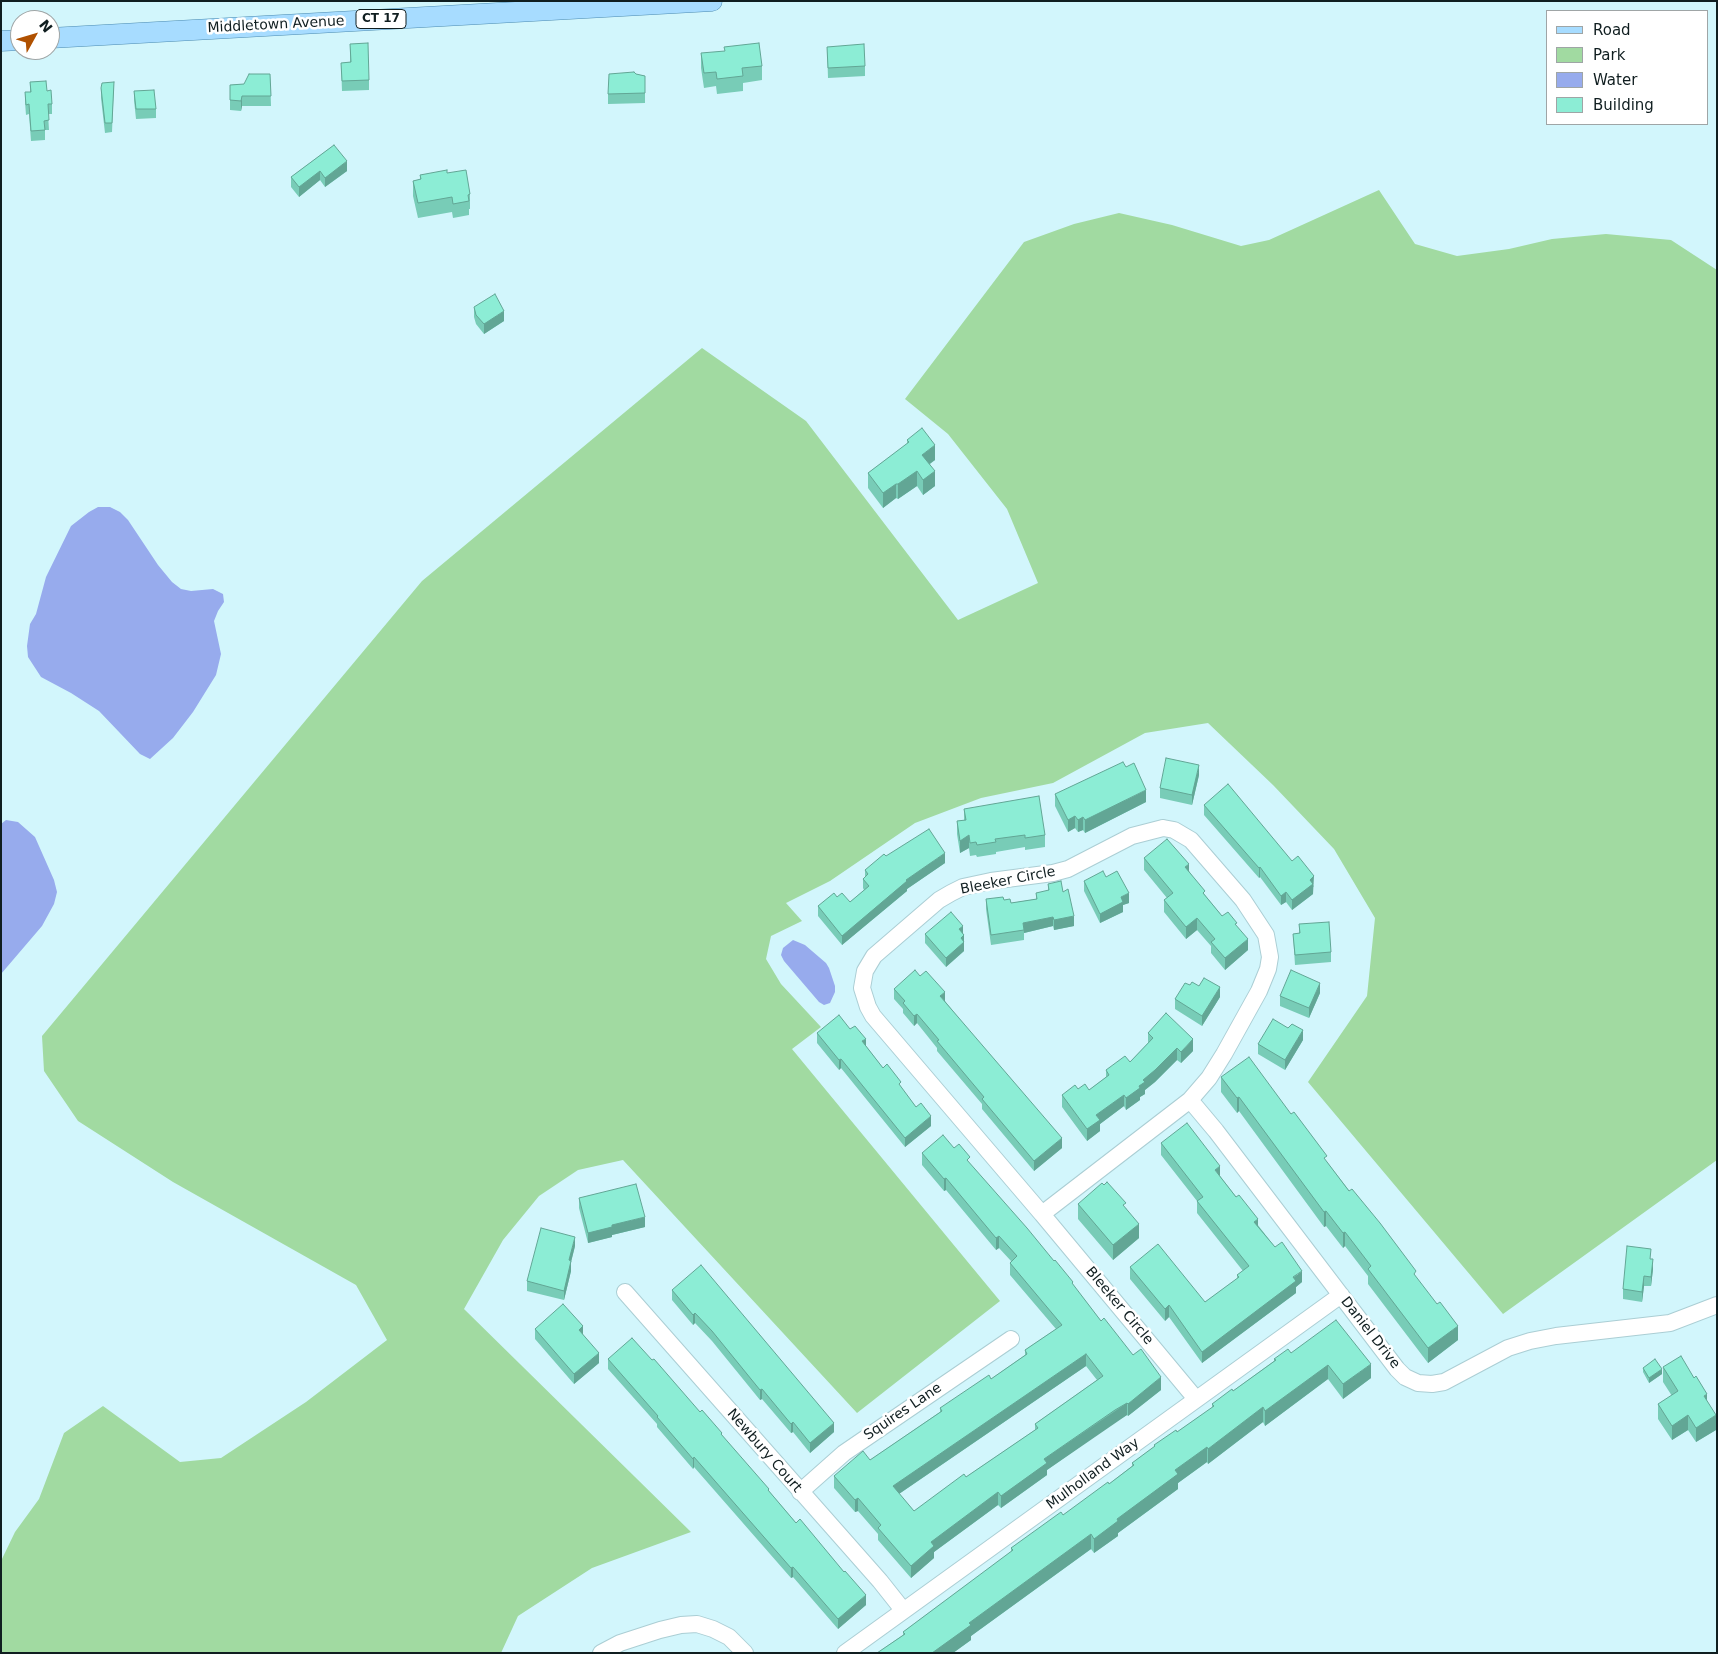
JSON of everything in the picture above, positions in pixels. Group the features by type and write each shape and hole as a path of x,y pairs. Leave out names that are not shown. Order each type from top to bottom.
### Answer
{"main road":[{"name":"Middletown Avenue","path":"60,37 712,1"}],"street":[{"name":"Bleeker Circle","path":"1042,1214 1190,1100 1224,1054 1259,991 1268,969 1270,957 1266,935 1255,915 1191,840 1174,830 1163,828 1132,836 1068,869 963,887 939,900 880,951 869,963 862,988 864,999 874,1016 1196,1399"},
{"name":"Daniel Drive","path":"1190,1100 1216,1131 1396,1369 1405,1377 1418,1383 1432,1384 1444,1382 1508,1348 1530,1341 1556,1336 1663,1324 1717,1305"},
{"name":"Newbury Court","path":"624,1292 880,1581 903,1610"},
{"name":"Mulholland Way","path":"845,1653 1340,1295"},
{"name":"Squires Lane","path":"800,1492 844,1453 1011,1339"},
{"path":"602,1653 620,1643 660,1630 681,1624 697,1624 713,1629 729,1638 745,1653"}],"green space":[{"path":"1379,190 1415,244 1457,256 1509,249 1552,239 1606,234 1671,240 1717,270 1717,1160 1503,1314 1308,1082 1367,996 1375,918 1334,849 1273,785 1208,723 1145,733 1053,783 981,798 915,823 830,881 786,903 802,921 771,936 766,959 781,984 821,1027 792,1049 1000,1301 857,1413 623,1160 578,1170 539,1196 503,1240 464,1309 691,1532 592,1568 518,1616 501,1653 1,1653 1,1561 15,1532 39,1499 64,1433 103,1406 180,1462 221,1458 306,1402 387,1340 356,1285 173,1182 78,1121 44,1071 42,1036 422,581 702,348 806,421 958,620 1038,583 1007,509 948,434 905,399 1024,242 1074,224 1119,213 1172,225 1241,246 1269,240"}],"water":[{"path":"98,507 110,507 120,512 128,520 158,565 172,582 181,589 191,591 213,589 223,594 224,602 214,621 221,654 216,675 193,712 173,738 150,759 140,754 99,711 41,677 28,657 27,646 30,624 36,614 46,577 71,526"},
{"path":"6,820 18,822 35,837 54,880 57,892 54,904 42,926 1,974 1,824"},
{"path":"793,940 805,945 826,963 829,968 835,986 835,992 830,1003 824,1005 819,1002 784,961 781,955 783,948"}],"building":[{"path":"368,43 369,80 342,81 341,63 351,62 350,44"},
{"path":"759,43 762,66 742,68 743,76 717,79 716,72 704,73 701,53 725,51 724,47"},
{"path":"864,44 865,66 828,68 827,47"},
{"path":"634,72 645,76 645,93 608,94 609,74"},
{"path":"249,74 270,74 271,96 242,96 241,101 230,100 230,85 244,84"},
{"path":"46,81 47,91 51,90 52,104 48,104 49,120 44,121 45,130 31,131 29,104 26,105 25,92 31,92 30,82"},
{"path":"114,82 112,123 105,123 102,83"},
{"path":"154,90 156,109 136,109 134,91"},
{"path":"334,145 347,161 325,178 320,171 299,187 291,177"},
{"path":"447,170 447,173 466,170 470,194 468,195 469,201 453,204 452,197 418,203 413,181 421,179 420,175"},
{"path":"495,294 504,311 484,324 476,315 474,307"},
{"path":"922,428 935,445 922,455 935,471 923,480 917,471 883,493 868,473 909,442 907,440"},
{"path":"1166,758 1199,765 1192,795 1160,788"},
{"path":"1123,762 1126,767 1134,763 1146,790 1085,820 1083,817 1078,820 1075,816 1068,820 1055,794"},
{"path":"1228,784 1292,861 1298,856 1314,876 1310,880 1313,884 1292,900 1286,892 1281,896 1260,867 1204,805"},
{"path":"1039,796 1045,835 1025,838 1025,835 995,839 996,842 977,845 976,842 970,843 969,835 960,841 957,821 966,820 964,809"},
{"path":"929,829 945,853 906,880 842,936 818,906 834,893 837,897 842,893 850,902 869,886 863,879 868,874 865,870 884,854 886,856"},
{"path":"1167,839 1189,864 1185,867 1205,891 1203,893 1222,916 1228,912 1237,923 1235,924 1248,939 1225,958 1211,942 1215,939 1197,918 1186,927 1164,900 1173,893 1144,858"},
{"path":"1103,871 1106,877 1117,871 1129,893 1121,897 1123,902 1100,914 1084,881"},
{"path":"1061,881 1063,892 1068,889 1074,916 1054,920 1053,917 1023,923 1024,930 991,935 986,899 1003,897 1004,900 1010,899 1011,903 1037,899 1036,893 1049,890 1048,884"},
{"path":"951,912 963,926 959,929 964,935 961,938 964,942 946,958 925,934"},
{"path":"1329,922 1331,952 1295,955 1293,934 1300,933 1299,924"},
{"path":"915,970 920,976 926,971 945,992 940,996 1062,1138 1034,1161 982,1099 984,1097 937,1041 939,1040 917,1014 914,1016 903,1003 905,1001 894,989"},
{"path":"1291,970 1320,983 1309,1008 1280,996"},
{"path":"1204,978 1220,987 1202,1016 1175,999 1185,983 1190,985 1192,982 1199,986"},
{"path":"1166,1013 1193,1039 1181,1052 1177,1048 1143,1080 1145,1082 1139,1086 1140,1088 1126,1098 1124,1095 1096,1115 1100,1120 1087,1129 1062,1095 1075,1085 1078,1089 1085,1084 1089,1090 1109,1075 1106,1070 1125,1056 1130,1062 1153,1038 1148,1033"},
{"path":"839,1015 850,1029 855,1026 866,1039 862,1041 883,1068 887,1064 901,1082 899,1084 916,1107 921,1103 931,1116 905,1138 841,1059 839,1060 817,1033"},
{"path":"1273,1019 1288,1028 1292,1024 1303,1030 1285,1060 1258,1044"},
{"path":"1249,1057 1291,1114 1294,1112 1327,1156 1324,1158 1349,1191 1352,1189 1380,1223 1416,1271 1414,1274 1437,1304 1440,1302 1458,1326 1428,1348 1368,1269 1371,1266 1345,1232 1343,1233 1326,1211 1324,1212 1239,1097 1237,1098 1221,1077"},
{"path":"1187,1123 1220,1166 1215,1170 1236,1197 1239,1195 1258,1219 1254,1222 1275,1247 1282,1242 1302,1271 1293,1277 1296,1281 1202,1352 1169,1305 1165,1309 1130,1267 1158,1244 1205,1302 1239,1277 1237,1275 1249,1266 1197,1201 1203,1197 1161,1143"},
{"path":"943,1135 954,1148 959,1144 970,1157 967,1160 1055,1260 1101,1321 1104,1318 1133,1355 1141,1349 1161,1377 1128,1404 1115,1410 1044,1459 1047,1463 1001,1496 998,1492 931,1542 934,1546 911,1566 878,1528 881,1525 858,1498 855,1500 834,1476 863,1451 870,1460 942,1411 940,1408 989,1375 991,1379 1027,1354 1025,1350 1062,1325 1010,1263 1017,1256 999,1236 996,1238 946,1178 944,1179 922,1153","holes":["1086,1354 1103,1376 1035,1424 1038,1428 966,1477 964,1474 914,1511 893,1486"]},
{"path":"1107,1182 1126,1203 1123,1205 1139,1224 1113,1245 1078,1204 1102,1183 1104,1185"},
{"path":"636,1184 645,1217 588,1233 579,1198"},
{"path":"541,1228 575,1237 564,1291 527,1281"},
{"path":"1627,1246 1651,1249 1650,1259 1653,1259 1651,1277 1644,1276 1642,1292 1623,1289"},
{"path":"701,1265 834,1423 810,1443 793,1422 791,1424 762,1389 760,1390 712,1331 695,1313 693,1315 672,1290"},
{"path":"563,1304 583,1326 579,1330 599,1353 574,1374 535,1329"},
{"path":"1336,1320 1371,1364 1343,1384 1328,1365 1265,1411 1263,1407 1208,1449 1207,1447 1175,1470 1178,1474 1117,1519 1118,1521 1094,1539 1091,1534 969,1623 971,1625 932,1653 877,1653 905,1634 903,1632 1013,1550 1011,1548 1061,1512 1063,1515 1108,1482 1109,1484 1134,1465 1132,1463 1154,1445 1176,1430 1177,1432 1214,1406 1212,1404 1276,1360 1274,1359 1288,1349 1291,1353"},
{"path":"632,1338 652,1360 654,1359 700,1412 702,1410 796,1523 800,1519 844,1572 866,1595 838,1619 694,1457 693,1459 608,1359"},
{"path":"1681,1356 1694,1378 1696,1376 1707,1394 1704,1396 1716,1415 1696,1428 1688,1415 1672,1426 1658,1404 1678,1391 1663,1367"},
{"path":"1655,1359 1662,1369 1649,1378 1643,1368"}]}
